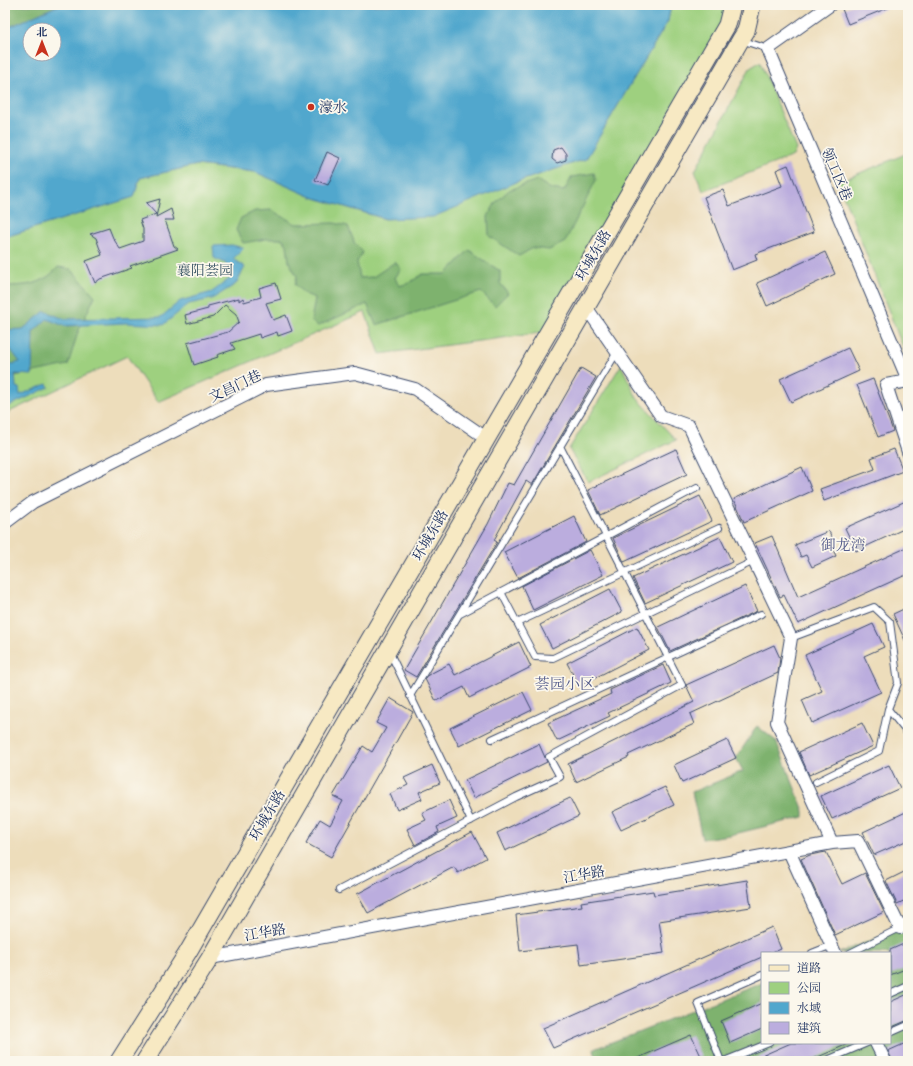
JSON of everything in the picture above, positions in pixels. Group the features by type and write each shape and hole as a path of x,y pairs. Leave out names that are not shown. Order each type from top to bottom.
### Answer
{"main road":[{"name":"环城东路","path":"119,1061 188,952 727,25 732,5"},
{"name":"环城东路","path":"145,1061 210,958 746,31 752,5"}],"street":[{"path":"768,49 830,5"},
{"name":"领工区巷","path":"768,49 908,380 886,385 908,452"},
{"path":"586,307 661,416 689,426 791,638 777,722 832,844"},
{"name":"文昌门巷","path":"5,523 34,502 266,386 355,374 415,389 486,438"},
{"name":"江华路","path":"210,958 789,851 858,841 904,926"},
{"path":"789,851 834,949"},
{"path":"876,1044 885,1061"}],"lane":[{"path":"741,39 768,49"},
{"path":"410,696 617,352"},
{"path":"340,890 516,797 560,777 549,757 682,685 560,446"},
{"path":"459,615 697,488"},
{"path":"517,623 719,528"},
{"path":"501,592 536,657 553,658 754,561"},
{"path":"791,638 874,607 890,622 898,683 888,709 878,751 816,782"},
{"path":"492,738 760,614"},
{"path":"388,650 471,821"},
{"path":"888,709 908,734"},
{"path":"852,952 904,926"},
{"path":"818,952 834,949"},
{"path":"721,1061 698,1003 761,975"},
{"path":"891,994 908,986"},
{"path":"891,1033 908,1025"},
{"path":"724,1061 766,1044"},
{"path":"825,1061 865,1044"}],"green space":[{"path":"5,5 59,5 5,29"},
{"name":"襄阳荟园","path":"671,5 732,5 548,332 380,354 365,312 158,402 127,356 5,414 5,237 133,197 140,178 197,165 255,172 312,197 385,219 517,182 586,159 668,21"},
{"path":"760,62 796,149 793,156 703,191 695,171 750,68"},
{"path":"908,153 908,360 838,182"},
{"path":"594,173 596,180 565,242 549,250 533,248 519,256 489,236 488,216 496,202 509,190 537,180 551,189 564,191 572,177"},
{"path":"271,210 296,224 334,223 348,226 355,244 363,252 357,262 360,278 373,277 395,262 401,269 395,278 399,286 409,283 423,274 446,274 469,250 500,271 500,283 508,293 495,306 481,292 376,325 367,304 318,326 311,321 315,298 305,294 295,285 297,276 289,262 287,245 283,239 266,239 243,243 236,230 241,218 255,211"},
{"path":"58,267 71,269 95,296 78,332 68,365 5,378 5,286 28,285 40,281 46,278"},
{"path":"621,365 637,398 676,440 588,482 569,449"},
{"path":"757,726 776,741 804,811 804,817 730,835 702,839 692,792 743,771 736,758"},
{"path":"908,926 908,1061 596,1061 594,1049 761,983 761,1044 891,1044 891,952 842,952"}],"water":[{"name":"濠水","path":"59,5 671,5 668,21 586,159 517,182 433,217 386,219 312,197 255,172 197,165 140,178 134,197 5,237 5,29"},
{"path":"232,245 244,248 233,259 245,267 236,284 212,299 189,304 163,325 126,323 64,326 47,319 33,332 32,375 15,374 16,387 19,388 20,395 47,384 49,387 5,408 5,398 9,395 11,374 5,374 5,366 20,362 5,342 6,330 23,329 45,311 64,319 161,317 180,301 212,292 232,277 225,263 214,258 213,246"}],"building":[{"path":"853,5 895,5 848,24 842,9"},
{"path":"561,147 566,154 566,160 557,163 552,159 553,150"},
{"path":"327,152 340,158 328,185 315,180"},
{"path":"788,165 814,232 755,254 757,260 732,270 704,197 723,190 729,206 782,186 776,170"},
{"path":"160,199 156,217 171,209 174,220 165,220 174,246 178,249 130,266 132,268 100,279 95,283 86,261 102,255 96,238 90,234 109,228 120,249 143,241 143,229 140,220 156,214 146,203"},
{"path":"825,252 835,274 767,306 757,283"},
{"path":"276,283 281,299 266,303 273,320 286,315 292,331 278,336 277,332 260,338 259,334 231,343 235,349 217,355 218,357 194,365 187,343 228,332 239,322 236,314 225,305 213,317 187,324 185,315 208,309 208,306 239,298 239,301 243,298 244,302 261,297 259,288"},
{"path":"848,348 859,371 791,402 780,379"},
{"path":"581,368 596,377 532,485 526,481 494,540 497,542 416,677 404,670 488,524 508,483 514,485"},
{"path":"873,379 893,431 878,437 857,385"},
{"path":"676,449 687,474 600,515 588,490"},
{"path":"894,449 903,471 824,501 820,489 875,469 871,458"},
{"path":"802,467 812,491 744,522 734,499"},
{"path":"700,496 712,521 624,562 613,538"},
{"path":"908,500 908,527 856,551 845,528"},
{"path":"574,516 586,542 518,578 504,552"},
{"path":"829,531 833,541 830,543 836,556 812,567 806,555 801,557 795,545"},
{"path":"772,536 798,597 908,547 908,574 798,624 784,595 780,597 755,543"},
{"path":"720,537 732,562 645,603 633,578"},
{"path":"590,550 603,575 533,610 522,586"},
{"path":"745,586 757,611 670,651 658,627"},
{"path":"610,589 622,612 552,648 540,625"},
{"path":"908,607 908,647 893,614"},
{"path":"873,624 884,647 864,656 881,692 812,723 802,700 822,691 805,655"},
{"path":"637,627 649,650 579,686 567,663"},
{"path":"519,642 531,667 469,698 464,687 436,701 425,679 428,675 449,664 455,675"},
{"path":"774,645 780,658 778,673 690,714 694,724 628,755 629,757 576,782 568,764 694,702 686,685"},
{"path":"663,665 671,683 608,713 610,716 557,741 548,723 611,694 610,690"},
{"path":"523,692 532,710 459,746 450,728"},
{"path":"390,698 413,712 331,857 306,843 320,819 330,825 343,801 333,796 363,746 372,752 386,728 376,723"},
{"path":"862,723 873,746 809,775 799,752"},
{"path":"727,740 736,758 682,783 674,765"},
{"path":"539,744 547,762 474,798 465,780"},
{"path":"432,765 440,783 419,792 422,799 397,810 390,794 408,785 404,778"},
{"path":"889,765 900,788 832,819 821,796"},
{"path":"665,787 674,805 621,830 612,812"},
{"path":"570,798 579,816 505,851 497,833"},
{"path":"449,800 457,818 437,827 439,832 415,845 407,829 426,820 422,813"},
{"path":"908,811 908,840 874,855 863,832"},
{"path":"472,832 486,858 458,873 454,867 368,913 357,894"},
{"path":"826,852 842,884 865,873 884,912 835,935 801,859 810,855"},
{"path":"908,870 908,899 897,904 886,881"},
{"path":"747,880 751,907 659,921 664,953 581,965 578,944 520,951 516,915 582,906 581,902 653,891 654,895"},
{"path":"772,927 781,949 774,952 761,952 761,957 553,1048 543,1028"},
{"path":"908,942 908,968 891,975 890,950"},
{"path":"908,994 908,1020 891,1028 891,1002"},
{"path":"761,1003 761,1029 730,1043 721,1021"},
{"path":"691,1035 701,1056 690,1061 631,1061"},
{"path":"908,1042 908,1061 892,1061 888,1051"},
{"path":"789,1044 848,1044 809,1061 750,1061"}],"place":[{"name":"濠水","path":"311,107"}],"district":[{"name":"御龙湾","path":"843,545"},
{"name":"荟园小区","path":"565,684"}]}
